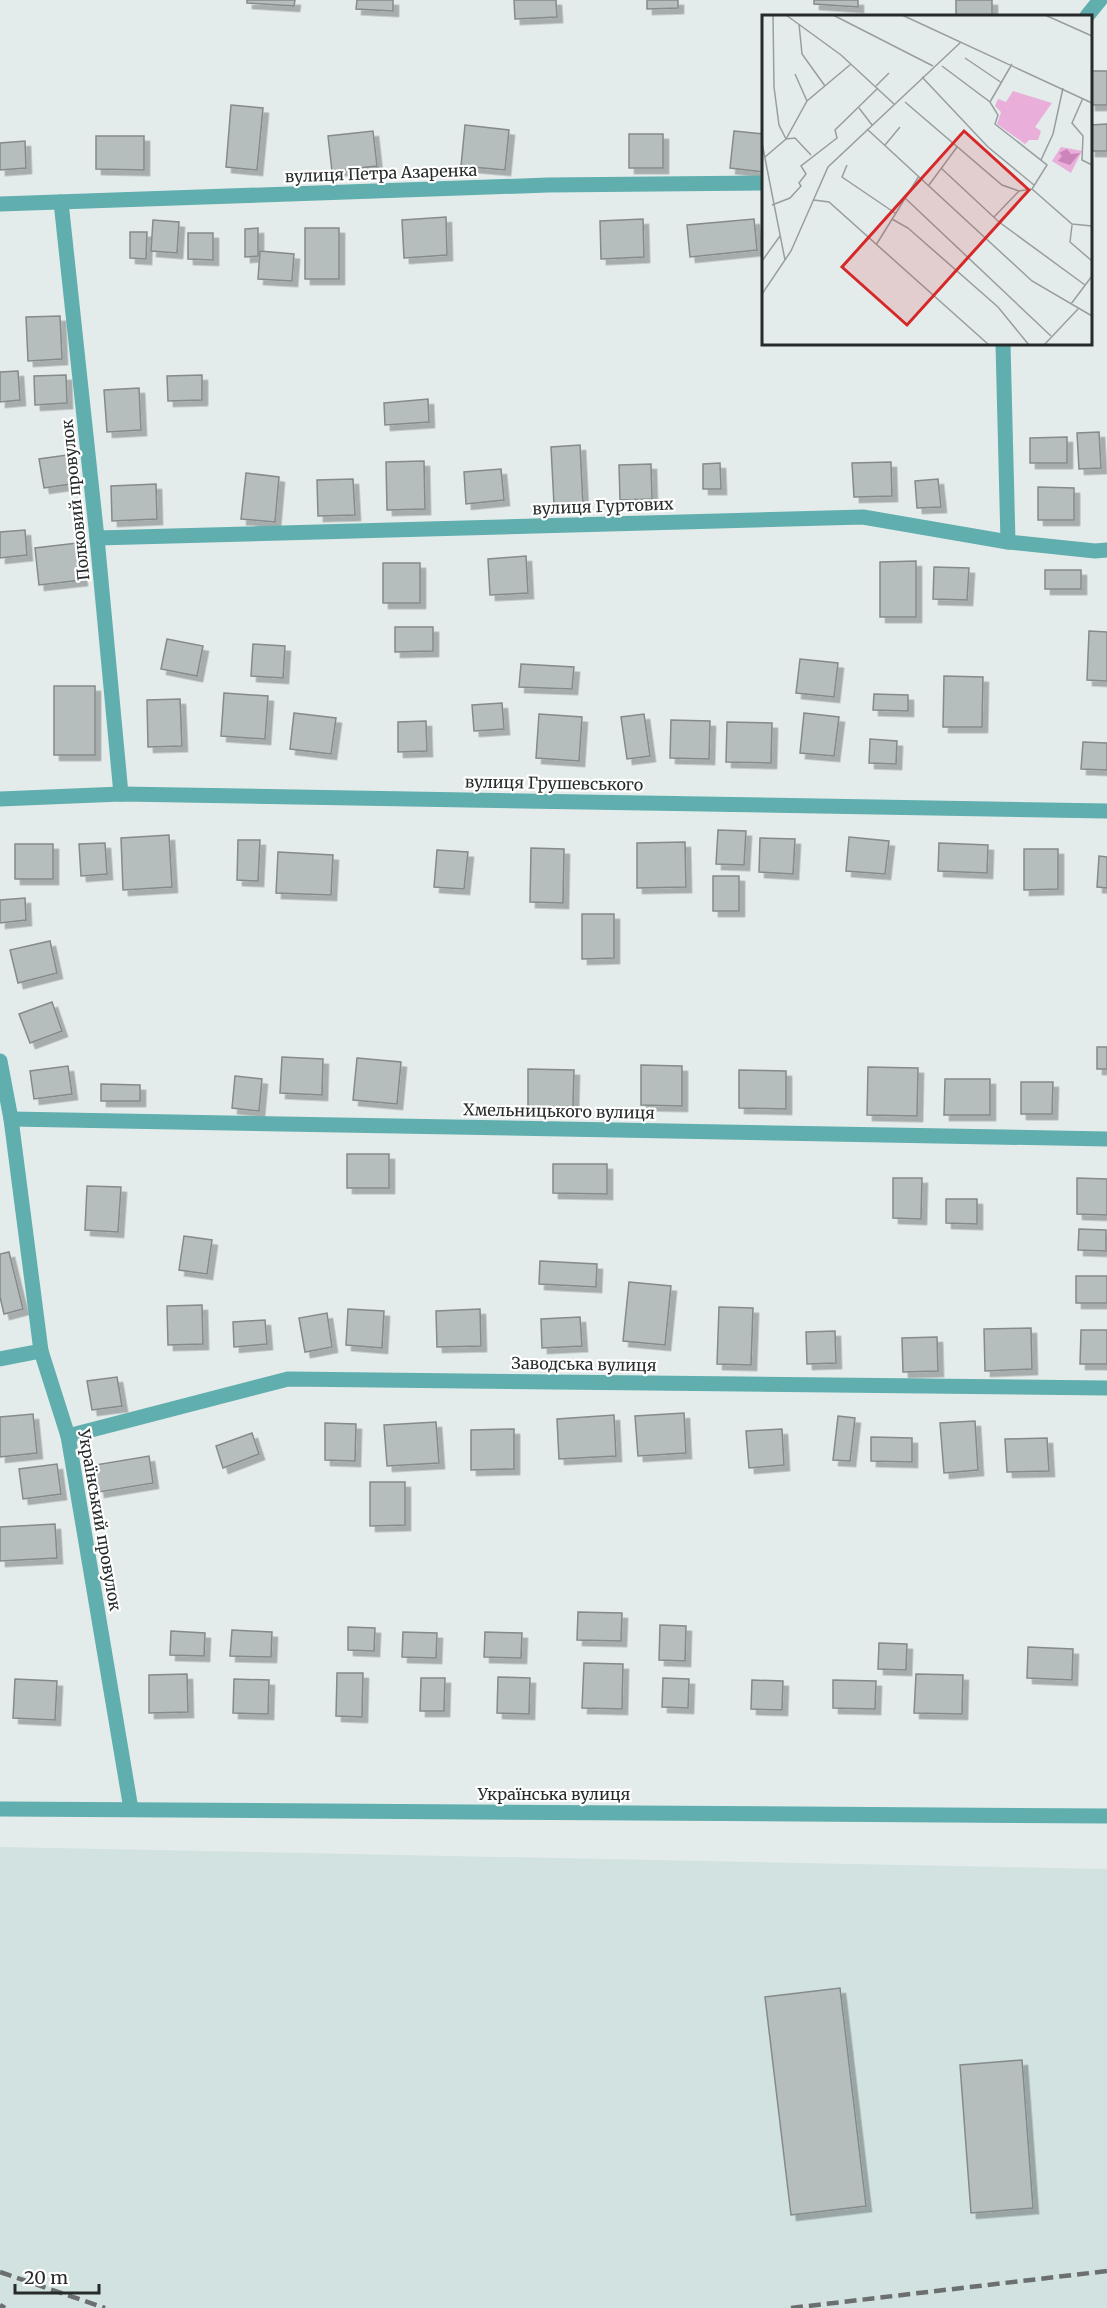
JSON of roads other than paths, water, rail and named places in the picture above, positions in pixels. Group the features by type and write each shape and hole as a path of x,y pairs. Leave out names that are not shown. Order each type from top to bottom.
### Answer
{"street":[{"path":"1089,15 1100,0"},
{"name":"вулиця Петра Азаренка","path":"0,204 548,185 762,183"},
{"name":"Полковий провулок","path":"61,202 97,538 121,794"},
{"path":"1003,345 1008,542"},
{"name":"вулиця Гуртових","path":"97,538 863,517 1008,542 1095,551 1107,550"},
{"name":"вулиця Грушевського","path":"0,799 121,794 1107,811"},
{"name":"Український провулок","path":"0,1062 11,1119 41,1351 68,1436 131,1809"},
{"name":"Хмельницького вулиця","path":"11,1119 1107,1139"},
{"path":"0,1359 41,1351"},
{"name":"Заводська вулиця","path":"68,1436 288,1379 1107,1388"},
{"name":"Українська вулиця","path":"0,1809 1107,1816"}],"railway":[{"path":"791,2308 1107,2271"},
{"path":"0,2272 105,2308"},
{"path":"0,2305 5,2308"}]}
